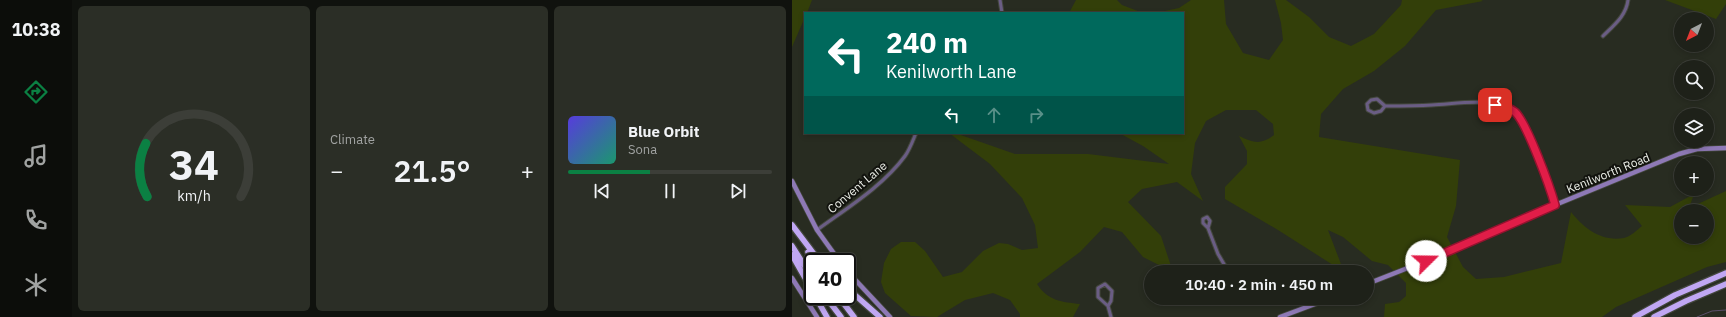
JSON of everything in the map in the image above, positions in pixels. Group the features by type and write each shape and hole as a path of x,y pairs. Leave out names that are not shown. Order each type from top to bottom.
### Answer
{"highway":[{"path":"792,225 809,253"},
{"path":"792,225 813,253"},
{"path":"792,246 804,265"},
{"path":"792,255 804,276"},
{"path":"1635,317 1674,295 1726,273"},
{"path":"1654,317 1726,284"},
{"path":"856,296 880,317"},
{"path":"820,305 827,317"},
{"path":"832,305 841,317"},
{"path":"845,305 854,317"}],"street":[{"path":"1000,0 1002,12"},
{"path":"1603,36 1622,17 1627,7 1628,0"},
{"path":"1386,106 1381,111 1374,113 1368,110 1367,104 1371,100 1377,99 1386,106 1481,103 1509,108 1520,118 1523,123 1555,205"},
{"name":"Convent Lane","path":"817,230 878,184 905,156 916,134"},
{"name":"Kenilworth Road","path":"1374,281 1441,255 1555,205 1679,154 1698,149 1726,148"},
{"path":"792,182 817,230 834,253"},
{"path":"1208,228 1218,254 1225,265"},
{"path":"792,278 817,317"},
{"path":"856,281 890,317"},
{"path":"1108,306 1111,301 1112,291 1105,284 1098,288 1098,297 1108,306 1111,317"},
{"path":"1280,317 1310,305"}],"green space":[{"path":"792,0 812,0 807,12 804,12 804,19 792,47"},
{"path":"1076,0 1117,0 1122,5 1140,12 1070,12"},
{"path":"1191,0 1224,0 1226,24 1243,53 1269,60 1283,40 1281,23 1275,0 1286,0 1309,17 1329,37 1351,46 1374,34 1401,5 1402,0 1481,0 1483,1 1436,10 1405,46 1374,71 1343,89 1321,114 1319,137 1460,160 1456,206 1447,237 1463,267 1476,279 1504,277 1561,263 1571,212 1587,228 1601,236 1616,239 1631,235 1642,226 1625,205 1670,207 1674,205 1674,244 1714,244 1714,204 1698,204 1726,191 1726,262 1707,267 1616,307 1602,317 1384,317 1385,304 1399,302 1406,296 1406,283 1388,265 1372,261 1343,237 1328,230 1341,265 1333,265 1225,199 1225,187 1247,164 1247,151 1239,136 1249,140 1261,142 1274,135 1273,124 1256,110 1226,110 1206,121 1195,143 1191,174 1203,201 1177,182 1142,189 1128,202 1161,236 1171,265 1159,265 1143,257 1122,232 1104,227 1080,252 1037,284 1041,290 1056,300 1080,304 1073,317 1020,317 1020,314 1010,300 993,293 965,300 937,317 911,316 885,293 881,282 884,263 891,249 901,242 915,242 925,251 943,277 962,272 983,251 999,243 1008,244 1022,250 1038,248 1035,225 1022,198 990,164 950,134 958,134 1015,154 1088,154 1169,164 1143,146 1121,134 1184,134 1184,12 1160,12 1179,8"},
{"path":"1665,0 1726,0 1726,4 1716,19 1714,18 1714,12 1697,12"},
{"path":"1690,196 1693,196 1690,204 1676,204"}],"waterway":[{"path":"1697,317 1712,311 1726,310"}],"route":[{"path":"1426,261 1555,205 1523,123 1520,118 1509,108 1495,105"}]}
